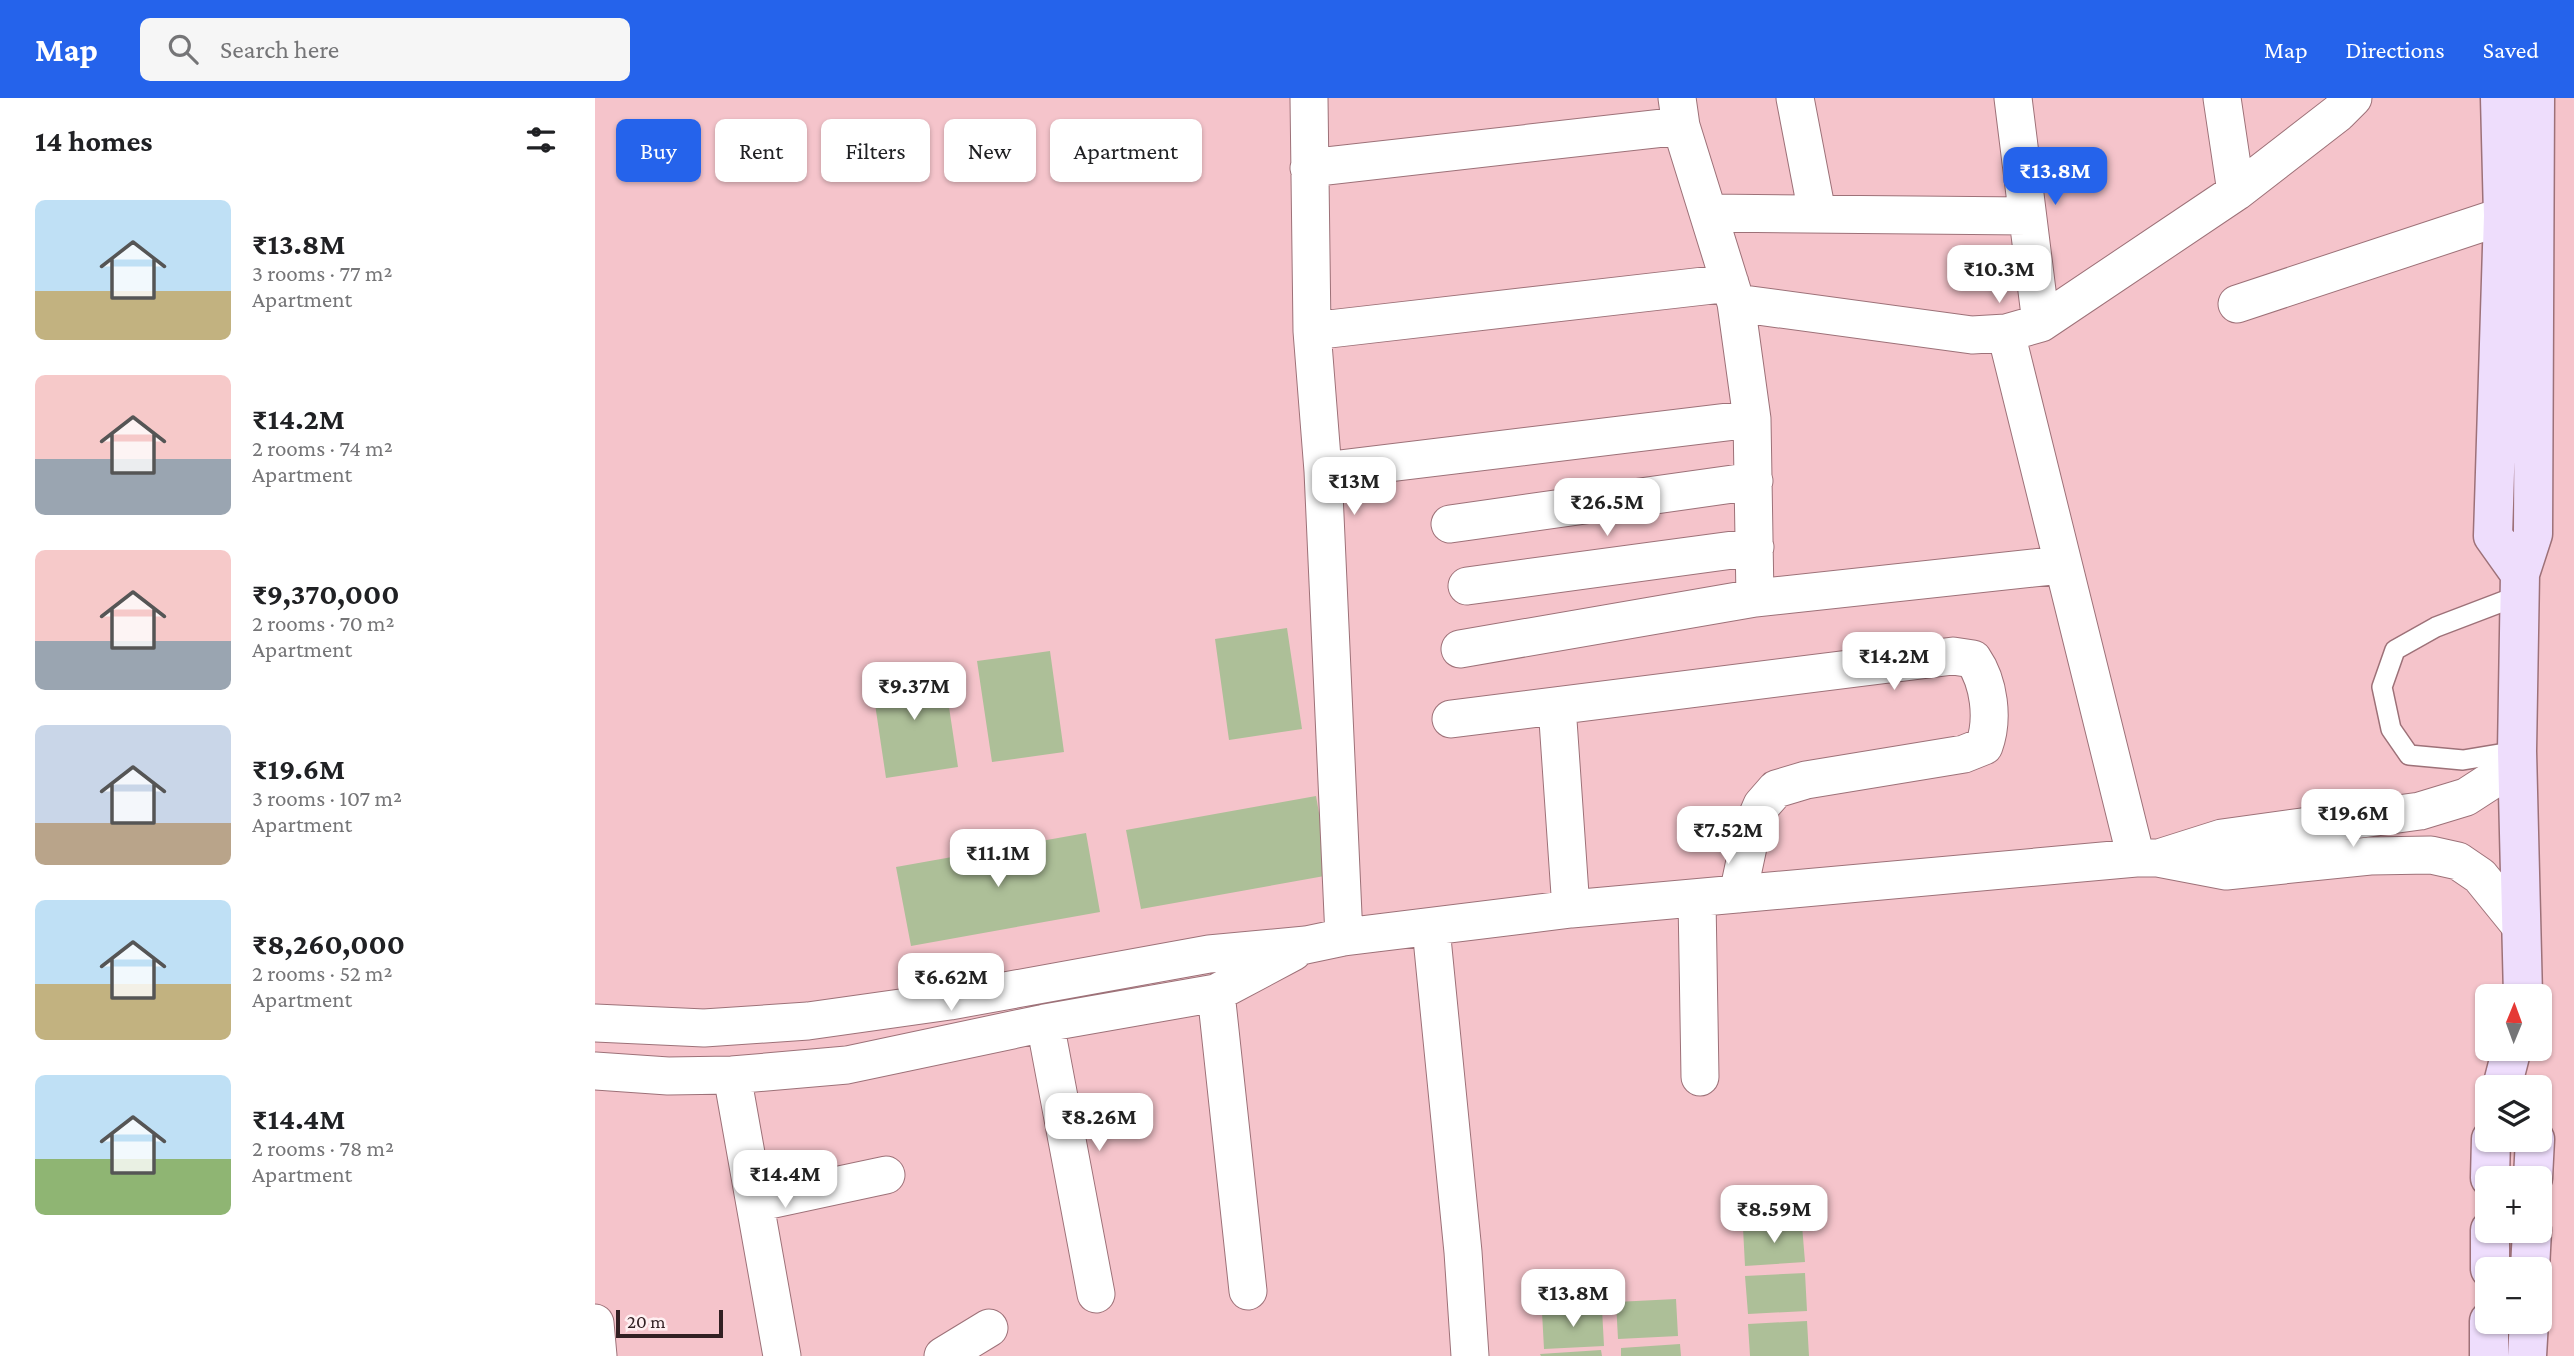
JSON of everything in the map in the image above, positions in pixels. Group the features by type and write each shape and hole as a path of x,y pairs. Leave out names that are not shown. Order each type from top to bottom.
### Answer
{"main road":[{"path":"2500,98 2503,216 2493,536 2520,585"},
{"path":"2522,984 2517,758 2520,585 2533,534 2535,98"},
{"path":"2489,1334 2489,1356"},
{"path":"2528,1356 2529,1334"}],"street":[{"path":"1308,98 1312,331 1323,471 1345,937"},
{"path":"1795,98 1817,213"},
{"path":"2013,98 2041,323"},
{"path":"2222,98 2236,192"},
{"path":"1312,331 1733,293 1972,335 2006,333 2041,323 2236,192 2353,98"},
{"path":"1309,168 1679,112 1733,293 1752,419 1755,598"},
{"path":"1708,213 2027,216"},
{"path":"2237,304 2503,216"},
{"path":"2006,333 2061,565 2147,858"},
{"path":"1323,471 1752,419"},
{"path":"1450,524 1754,481"},
{"path":"1467,586 1755,547"},
{"path":"1460,649 1755,598 2061,565"},
{"path":"1451,719 1953,656 1973,659 1983,673 1991,728 1984,746 1964,754 1806,780 1776,789 1762,805 1752,828 1738,894"},
{"path":"1557,706 1571,909"},
{"path":"595,1023 704,1028 809,1021 950,1001 1209,954 1306,945 1345,937 1571,909 2147,858 2222,838 2420,811 2466,797 2517,758"},
{"path":"2147,858 2226,871 2370,856 2431,855 2458,860 2480,876 2519,924"},
{"path":"1697,899 1700,1077"},
{"path":"1431,928 1463,1252 1470,1356"},
{"path":"595,1071 668,1076 732,1075 847,1065 1045,1023 1216,993 1306,945"},
{"path":"1216,993 1248,1291"},
{"path":"1045,1023 1096,1294"},
{"path":"732,1075 782,1356"},
{"path":"755,1203 886,1175"},
{"path":"595,1323 598,1356"},
{"path":"943,1356 989,1328"}],"lane":[{"path":"2517,758 2463,760 2409,755 2391,729 2382,687 2395,650 2520,585"}],"building":[{"path":"1287,628 1302,729 1229,740 1215,639"},
{"path":"1050,651 1064,752 992,762 977,661"},
{"path":"943,667 958,767 886,778 871,677"},
{"path":"1316,796 1330,875 1141,909 1126,830"},
{"path":"1086,833 1100,912 911,946 896,867"},
{"path":"1802,1225 1805,1262 1745,1266 1743,1228"},
{"path":"1805,1273 1807,1311 1748,1314 1745,1276"},
{"path":"1676,1299 1678,1336 1618,1339 1616,1302"},
{"path":"1602,1309 1604,1346 1544,1349 1542,1312"},
{"path":"1807,1321 1809,1356 1750,1356 1748,1324"},
{"path":"1680,1344 1681,1356 1621,1356 1621,1348"},
{"path":"1601,1350 1602,1356 1540,1354"}]}
